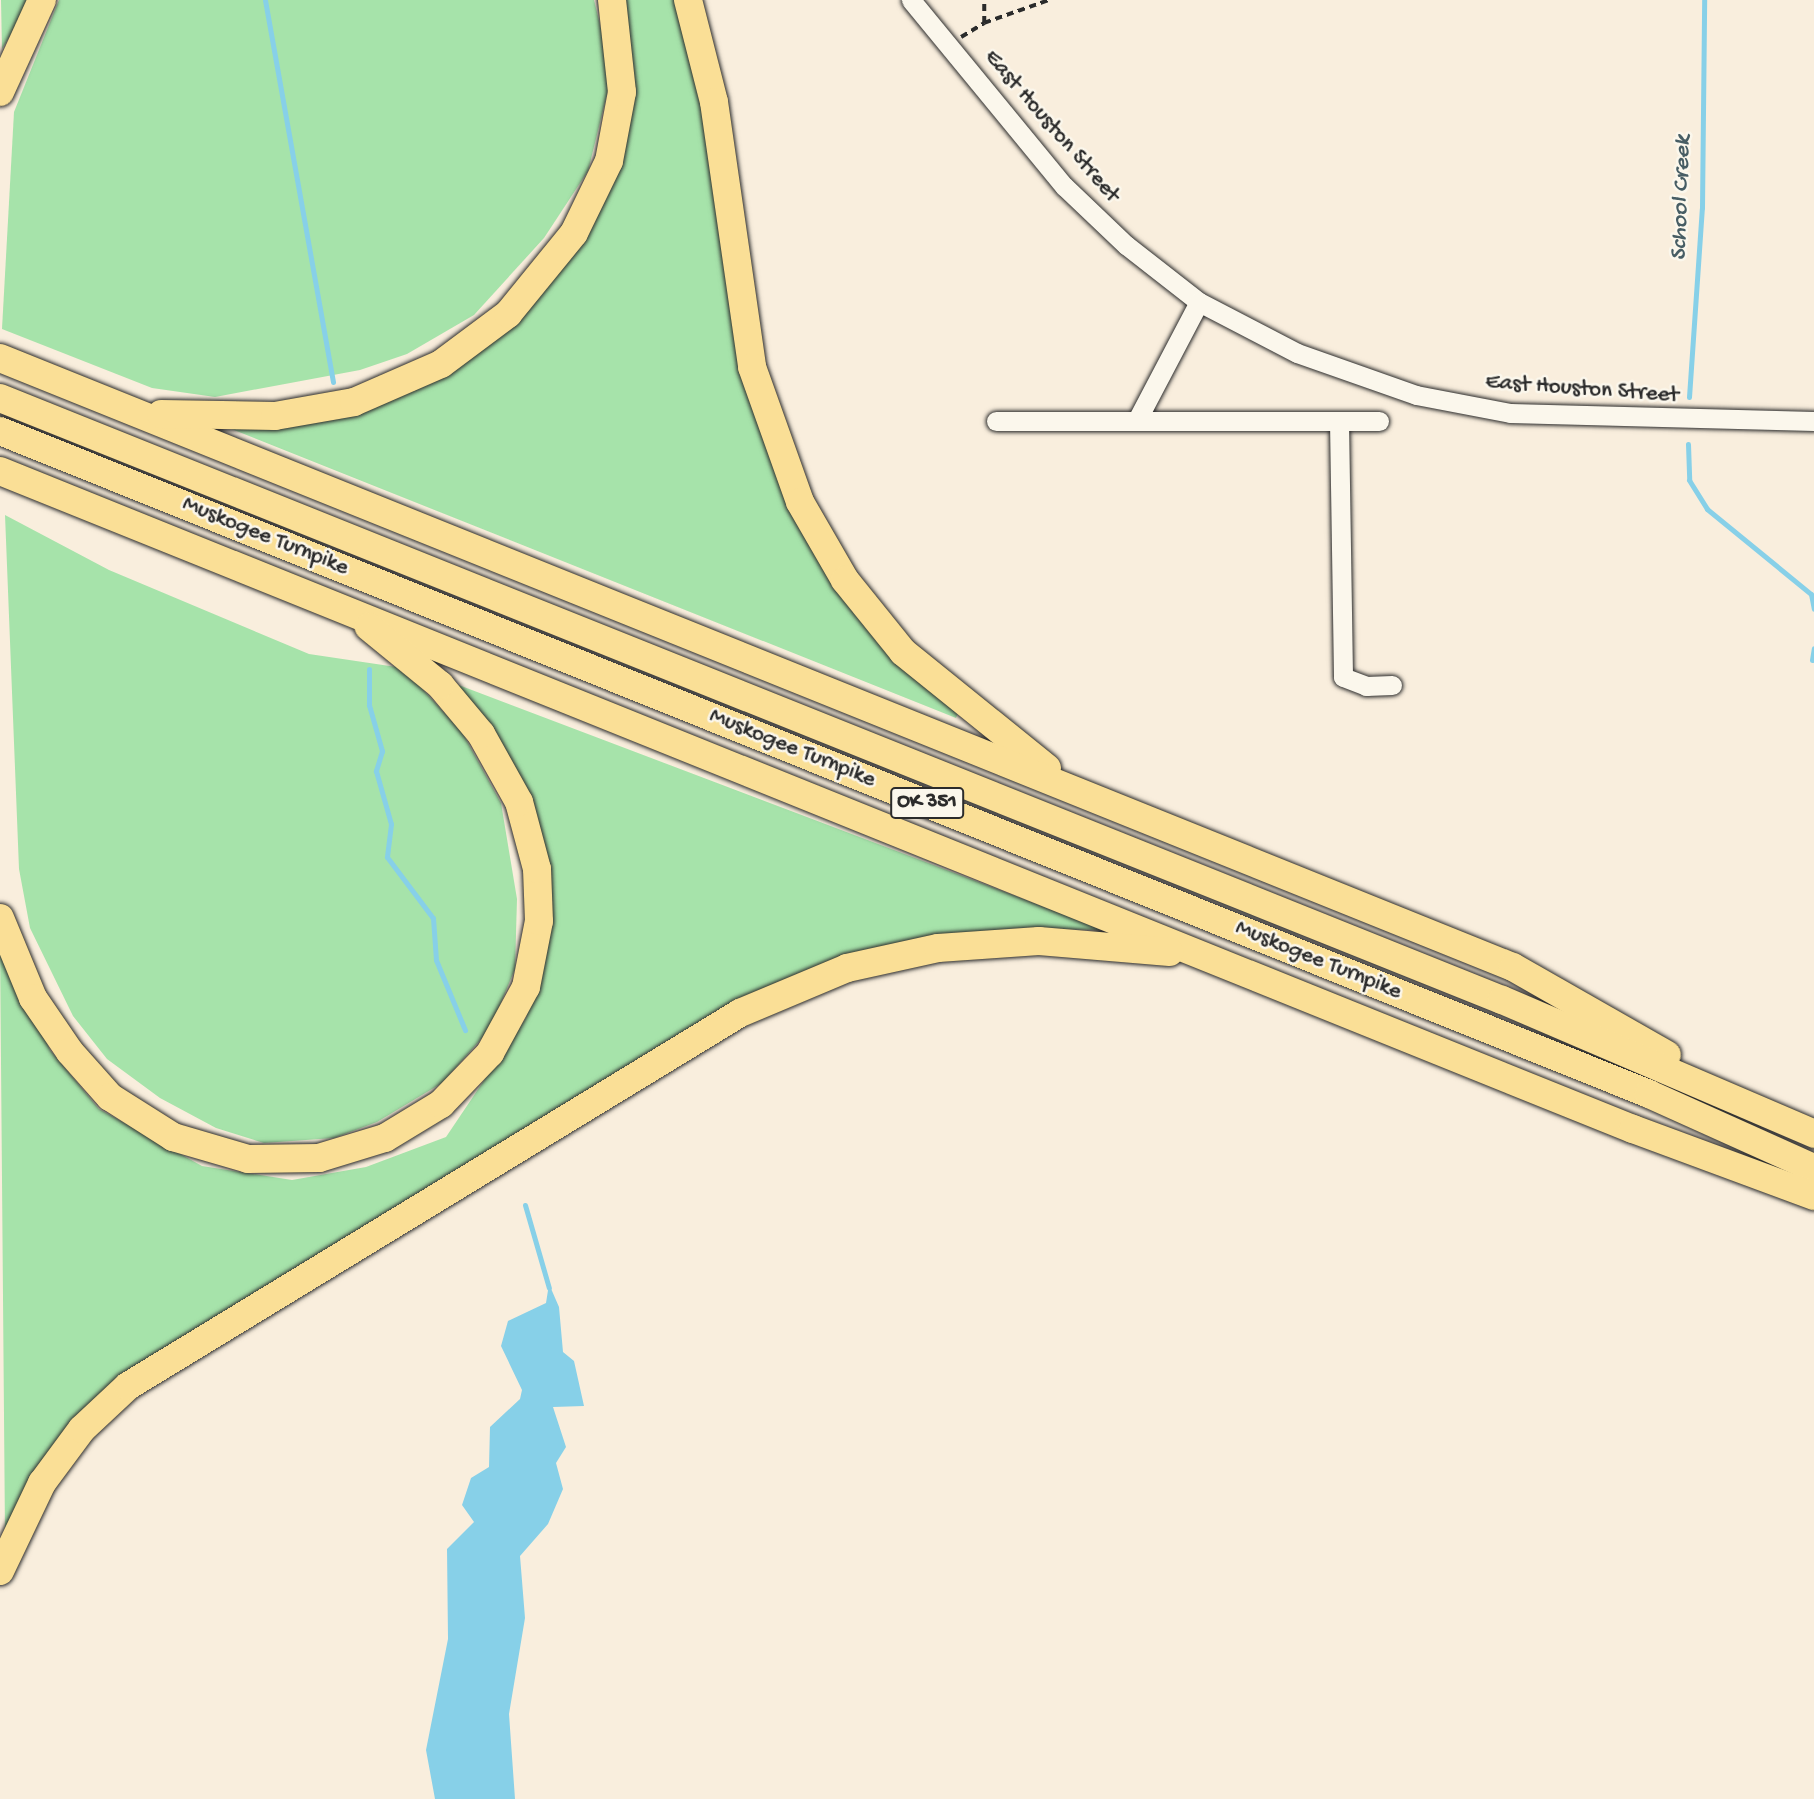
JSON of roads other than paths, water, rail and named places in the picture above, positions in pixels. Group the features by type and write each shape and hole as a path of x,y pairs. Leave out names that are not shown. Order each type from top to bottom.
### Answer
{"highway":[{"path":"0,92 42,0"},
{"path":"137,412 252,417 354,402 441,364 508,314 574,233 609,161 622,92 612,0"},
{"path":"688,0 714,102 750,356 800,502 845,580 904,652 1080,792"},
{"path":"0,358 1513,967 1760,1109"},
{"name":"Muskogee Turnpike","path":"0,398 1760,1109 1814,1134"},
{"name":"Muskogee Turnpike","path":"0,431 1649,1094 1814,1168"},
{"path":"0,471 1205,956 1814,1196"},
{"path":"0,918 33,998 83,1069 130,1112 198,1147 268,1161 331,1156 405,1129 458,1090 503,1035 526,987 539,921 533,844 509,781 460,706 348,609"},
{"path":"0,1571 42,1483 82,1429 128,1386 740,1013 847,968 937,948 1039,941 1205,956"}],"street":[{"name":"East Houston Street","path":"911,0 1064,186 1199,302 1324,365 1465,406 1564,418 1814,421"},
{"path":"1138,420 1199,302"},
{"path":"996,421 1379,421"},
{"path":"1339,421 1343,677 1366,686 1392,685"}],"water":[{"path":"549,1284 559,1307 563,1352 574,1361 584,1406 553,1407 566,1447 556,1463 563,1489 548,1524 520,1556 525,1618 509,1714 515,1799 435,1799 426,1750 448,1639 447,1549 474,1522 462,1505 471,1478 489,1467 490,1427 520,1399 522,1390 501,1346 508,1321 546,1303"}],"waterway":[{"path":"265,0 333,382"},
{"name":"School Creek","path":"1689,397 1702,208 1704,0"},
{"name":"School Creek","path":"1688,444 1689,480 1707,509 1811,594 1814,609"},
{"name":"School Creek","path":"1812,660 1814,648"},
{"path":"369,669 369,705 382,751 376,771 391,824 387,857 433,918 436,960 465,1030"},
{"path":"525,1205 549,1288"}]}
